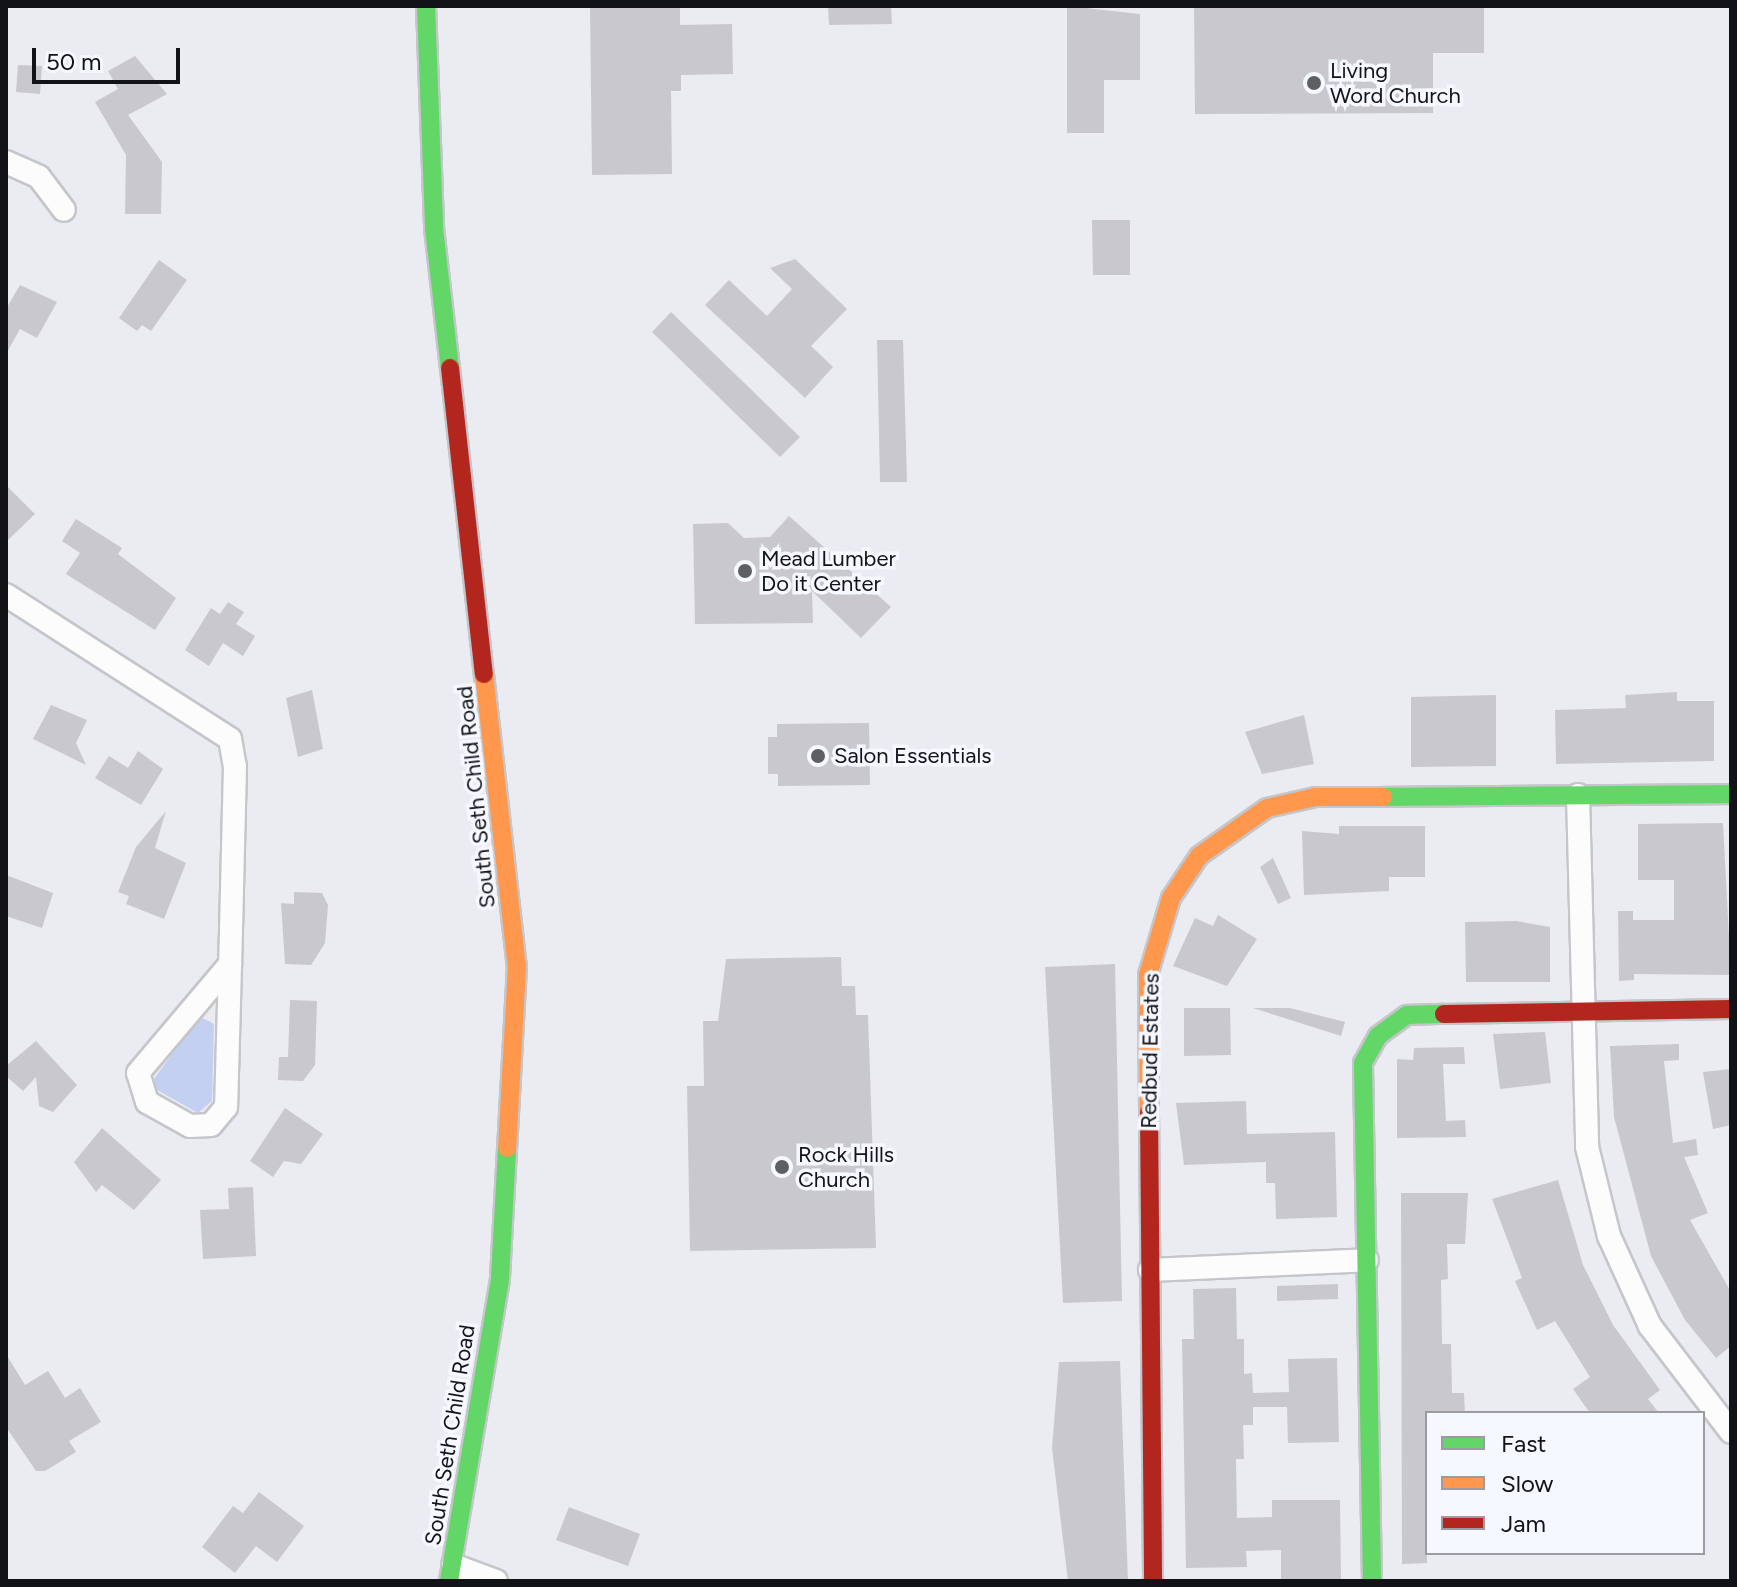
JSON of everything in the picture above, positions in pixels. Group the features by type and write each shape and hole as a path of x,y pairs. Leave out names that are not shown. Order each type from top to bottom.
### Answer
{"street":[{"name":"South Seth Child Road","path":"426,6 434,228 517,966 500,1278 451,1573"},
{"path":"6,162 39,177 64,210"},
{"path":"6,595 230,739 230,964 226,1107 211,1125 190,1126 147,1102 138,1073 230,964"},
{"name":"Redbud Estates","path":"1153,1581 1148,975 1165,910 1199,856 1267,808 1316,797 1731,794"},
{"path":"1578,795 1579,1008 1587,1147 1609,1236 1650,1326 1731,1432"},
{"path":"1372,1581 1363,1063 1378,1036 1407,1015 1579,1008 1731,1009"},
{"path":"1150,1270 1367,1260"},
{"path":"451,1573 496,1581"}],"shaded area":[{"path":"199,1016 214,1024 212,1101 198,1113 157,1090 154,1079"}],"building":[{"path":"590,6 680,6 680,25 732,24 733,74 681,75 681,91 671,91 672,174 592,175"},
{"path":"828,6 891,6 892,24 829,25"},
{"path":"1067,6 1140,14 1140,80 1104,80 1104,133 1067,133"},
{"name":"Living Word Church","path":"1194,6 1484,6 1484,53 1433,53 1433,113 1195,114"},
{"path":"135,56 167,94 128,115 162,162 161,214 125,214 126,155 95,102 118,89 108,71"},
{"path":"18,65 42,66 40,94 16,92"},
{"path":"1092,220 1130,220 1130,275 1093,275"},
{"path":"795,259 847,309 811,346 833,367 805,398 705,305 729,280 767,316 792,289 770,268"},
{"path":"159,260 187,280 151,331 142,325 137,331 119,318"},
{"path":"20,285 57,302 37,338 20,329 6,354 6,309"},
{"path":"671,312 800,437 780,457 652,332"},
{"path":"877,340 903,340 907,482 880,482"},
{"path":"6,485 35,514 6,542"},
{"name":"Mead Lumber Do it Center","path":"789,516 891,607 861,638 812,591 813,623 695,624 693,524 728,523 744,538 770,537"},
{"path":"76,519 122,548 118,554 176,598 155,630 66,574 80,553 62,541"},
{"path":"228,602 244,612 236,624 255,636 243,656 223,643 209,666 185,650 211,608 220,614"},
{"path":"312,690 323,749 298,757 286,698"},
{"path":"1677,692 1677,701 1714,701 1714,761 1556,764 1555,710 1626,708 1625,695"},
{"path":"1496,695 1496,766 1411,767 1411,697"},
{"path":"51,705 87,720 76,743 86,765 33,739"},
{"path":"1304,715 1314,764 1262,774 1245,732"},
{"name":"Salon Essentials","path":"869,723 870,785 778,786 778,774 768,774 768,737 777,737 777,724"},
{"path":"138,751 163,769 141,805 95,778 109,756 128,768"},
{"path":"166,811 155,848 186,863 164,919 126,904 129,896 118,892 136,847"},
{"path":"1723,823 1731,975 1634,974 1634,980 1619,981 1618,911 1633,911 1633,920 1674,920 1674,880 1638,880 1638,824"},
{"path":"1339,826 1425,826 1425,877 1389,877 1389,891 1304,895 1302,831 1339,834"},
{"path":"1273,858 1291,898 1278,904 1260,867"},
{"path":"6,875 53,893 42,928 6,916"},
{"path":"294,892 322,893 328,905 325,943 311,965 285,964 281,903 294,904"},
{"path":"1218,915 1257,939 1227,986 1173,966 1195,918 1213,926"},
{"path":"1516,921 1550,927 1550,982 1466,982 1465,922"},
{"name":"Rock Hills Church","path":"841,957 842,986 855,986 856,1015 868,1015 876,1248 690,1251 687,1086 704,1086 703,1021 718,1021 726,959"},
{"path":"1115,964 1122,1301 1063,1303 1045,967"},
{"path":"290,1000 317,1001 315,1065 303,1081 278,1080 279,1057 288,1057"},
{"path":"1184,1008 1230,1008 1231,1055 1184,1056"},
{"path":"1253,1008 1290,1008 1345,1022 1341,1036"},
{"path":"1545,1032 1551,1083 1500,1089 1493,1034"},
{"path":"36,1041 77,1085 53,1112 39,1106 36,1077 23,1091 6,1076 6,1066"},
{"path":"1679,1044 1679,1060 1664,1061 1673,1143 1696,1139 1698,1155 1684,1157 1708,1213 1690,1220 1731,1292 1731,1346 1716,1358 1685,1320 1651,1256 1614,1117 1610,1046"},
{"path":"1464,1047 1465,1064 1443,1064 1446,1121 1465,1120 1466,1137 1397,1138 1397,1059 1413,1060 1414,1048"},
{"path":"1731,1069 1731,1125 1713,1129 1703,1072"},
{"path":"1246,1101 1247,1134 1335,1132 1337,1217 1276,1219 1275,1183 1266,1183 1266,1162 1184,1165 1176,1103"},
{"path":"285,1108 323,1134 301,1164 284,1161 273,1177 250,1161"},
{"path":"102,1128 161,1180 134,1210 102,1185 96,1192 74,1162"},
{"path":"1558,1180 1583,1265 1613,1325 1660,1390 1648,1399 1657,1411 1589,1411 1573,1389 1590,1377 1555,1321 1537,1330 1515,1281 1522,1278 1492,1199"},
{"path":"253,1187 256,1256 203,1259 200,1210 229,1209 228,1188"},
{"path":"1401,1193 1468,1193 1465,1244 1447,1244 1448,1279 1441,1280 1442,1344 1451,1344 1452,1393 1464,1393 1465,1411 1425,1411 1427,1563 1402,1564"},
{"path":"1338,1284 1338,1299 1277,1301 1277,1286"},
{"path":"1236,1288 1237,1339 1244,1339 1244,1374 1252,1373 1253,1393 1289,1392 1288,1359 1337,1358 1339,1442 1288,1443 1287,1407 1253,1407 1253,1425 1243,1425 1244,1459 1236,1459 1237,1518 1272,1517 1272,1500 1340,1500 1341,1581 1281,1581 1281,1550 1246,1551 1247,1567 1186,1568 1182,1339 1194,1339 1193,1289"},
{"path":"6,1354 25,1385 48,1371 65,1398 80,1388 101,1422 69,1441 76,1452 45,1471 36,1471 6,1427"},
{"path":"1120,1361 1128,1581 1068,1581 1052,1448 1059,1362"},
{"path":"259,1492 304,1526 277,1562 256,1546 235,1573 202,1547 233,1506 243,1513"},
{"path":"569,1507 640,1534 628,1566 556,1540"}],"traffic: fast":[{"path":"426,6 434,228 450,368"},
{"path":"1383,797 1731,794"},
{"path":"1372,1581 1363,1063 1378,1036 1407,1015 1444,1014"},
{"path":"449,1581 500,1278 507,1148"}],"traffic: slow":[{"path":"484,674 517,966 507,1148"},
{"path":"1149,1112 1148,975 1171,898 1199,856 1267,808 1316,797 1383,797"}],"traffic: jam":[{"path":"450,368 484,674"},
{"path":"1444,1014 1731,1009"},
{"path":"1149,1112 1153,1581"}],"place":[{"name":"Living Word Church","path":"1314,83"},
{"name":"Mead Lumber Do it Center","path":"745,571"},
{"name":"Salon Essentials","path":"818,756"},
{"name":"Rock Hills Church","path":"782,1167"}]}
